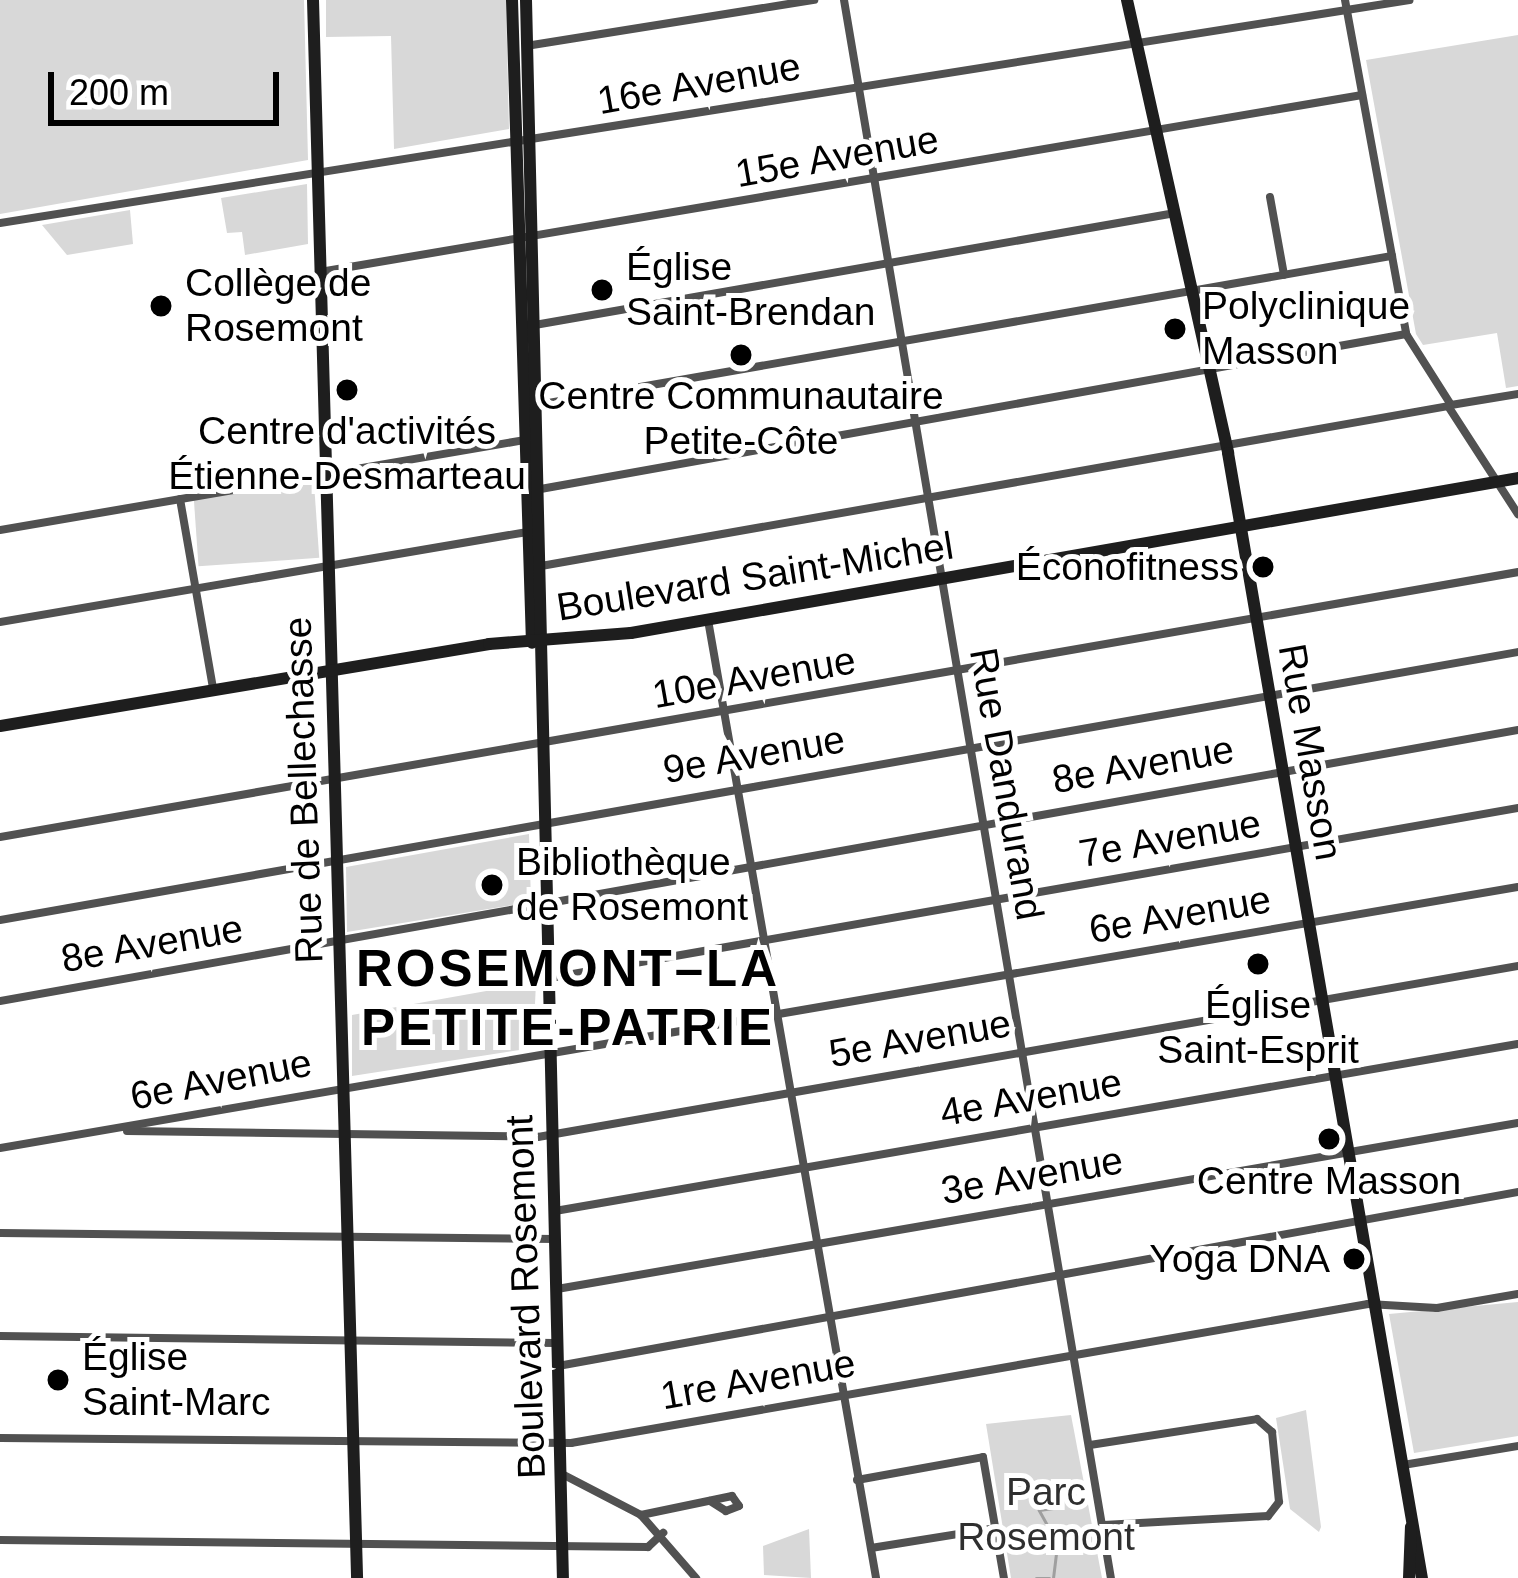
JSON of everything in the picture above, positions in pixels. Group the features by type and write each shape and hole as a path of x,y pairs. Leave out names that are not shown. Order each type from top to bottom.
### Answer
{"main road":[{"name":"Rue de Bellechasse","path":"313,0 357,1578"},
{"name":"Boulevard Rosemont","path":"512,0 520,46 524,140 563,1578"},
{"name":"Boulevard Rosemont","path":"520,46 526,0"},
{"name":"Rue Masson","path":"1127,0 1226,446 1422,1578"},
{"name":"Boulevard Rosemont","path":"528,326 537,405 531,438"},
{"name":"Boulevard Saint-Michel","path":"0,726 331,668 709,620 1518,478"},
{"name":"Boulevard Rosemont","path":"534,531 541,566 537,640"},
{"name":"Rue Masson","path":"1409,1578 1412,1520"}],"street":[{"path":"520,46 814,0"},
{"name":"Rue Dandurand","path":"844,0 898,342 1111,1578"},
{"name":"16e Avenue","path":"0,224 1347,5 1409,0"},
{"path":"1347,5 1406,334 1518,514"},
{"name":"15e Avenue","path":"320,272 872,182 1362,95"},
{"path":"1270,197 1284,275"},
{"path":"528,326 1175,213"},
{"path":"537,405 1392,256"},
{"path":"533,491 1406,334"},
{"path":"541,566 1518,394"},
{"path":"0,530 531,438"},
{"path":"180,499 213,689"},
{"path":"0,622 534,531"},
{"name":"10e Avenue","path":"0,837 1518,572"},
{"path":"709,620 876,1578"},
{"name":"9e Avenue","path":"0,920 1518,652"},
{"name":"8e Avenue","path":"0,1001 1518,730"},
{"name":"7e Avenue","path":"548,979 1518,808"},
{"name":"6e Avenue","path":"0,1148 1518,887"},
{"name":"5e Avenue","path":"113,1131 551,1134 1518,966"},
{"name":"4e Avenue","path":"554,1212 1518,1044"},
{"name":"3e Avenue","path":"556,1289 1518,1123"},
{"path":"558,1366 1060,1281 1518,1192"},
{"path":"0,1233 554,1239"},
{"name":"1re Avenue","path":"0,1438 560,1443 1376,1303 1437,1308 1518,1294"},
{"path":"0,1336 558,1342"},
{"path":"1090,1445 1257,1419 1272,1432 1280,1502 1272,1514 1103,1525"},
{"path":"1403,1465 1518,1446"},
{"path":"857,1480 983,1457 1004,1578"},
{"path":"560,1473 641,1515 663,1533 696,1578"},
{"path":"641,1515 710,1501"},
{"path":"871,1548 996,1528"},
{"path":"0,1540 648,1546 663,1533"}],"green space":[{"path":"0,0 304,0 308,160 0,214"},
{"path":"326,0 506,0 509,129 394,149 391,36 326,37"},
{"path":"1518,35 1518,386 1506,388 1497,333 1423,345 1416,334 1366,60"},
{"path":"307,184 308,244 245,255 242,232 227,233 221,198"},
{"path":"130,210 133,244 67,255 42,225"},
{"path":"314,483 319,558 199,566 193,491"},
{"path":"529,834 531,902 347,932 346,867"},
{"path":"536,982 533,1048 352,1076 352,1015"},
{"path":"1518,1302 1518,1436 1414,1453 1389,1314"},
{"path":"1306,1410 1319,1532 1290,1509 1276,1418"},
{"name":"Parc Rosemont","path":"1071,1415 1102,1578 1011,1578 986,1424"},
{"path":"809,1529 811,1578 764,1575 763,1546"}],"waterway":[{"path":"1053,1508 1039,1510 1057,1543 1053,1578"},
{"path":"1036,1578 1049,1578"}],"place":[{"name":"Église Saint-Brendan","path":"602,290"},
{"name":"Collège de Rosemont","path":"161,306"},
{"name":"Polyclinique Masson","path":"1175,329"},
{"name":"Centre Communautaire Petite-Côte","path":"741,355"},
{"name":"Centre d'activités Étienne-Desmarteau","path":"347,390"},
{"name":"Éconofitness","path":"1263,567"},
{"name":"Bibliothèque de Rosemont","path":"492,885"},
{"name":"Église Saint-Esprit","path":"1258,964"},
{"name":"Centre Masson","path":"1329,1139"},
{"name":"Yoga DNA","path":"1354,1259"},
{"name":"Église Saint-Marc","path":"58,1380"}],"district":[{"name":"ROSEMONT–LA PETITE-PATRIE","path":"568,999"}]}
